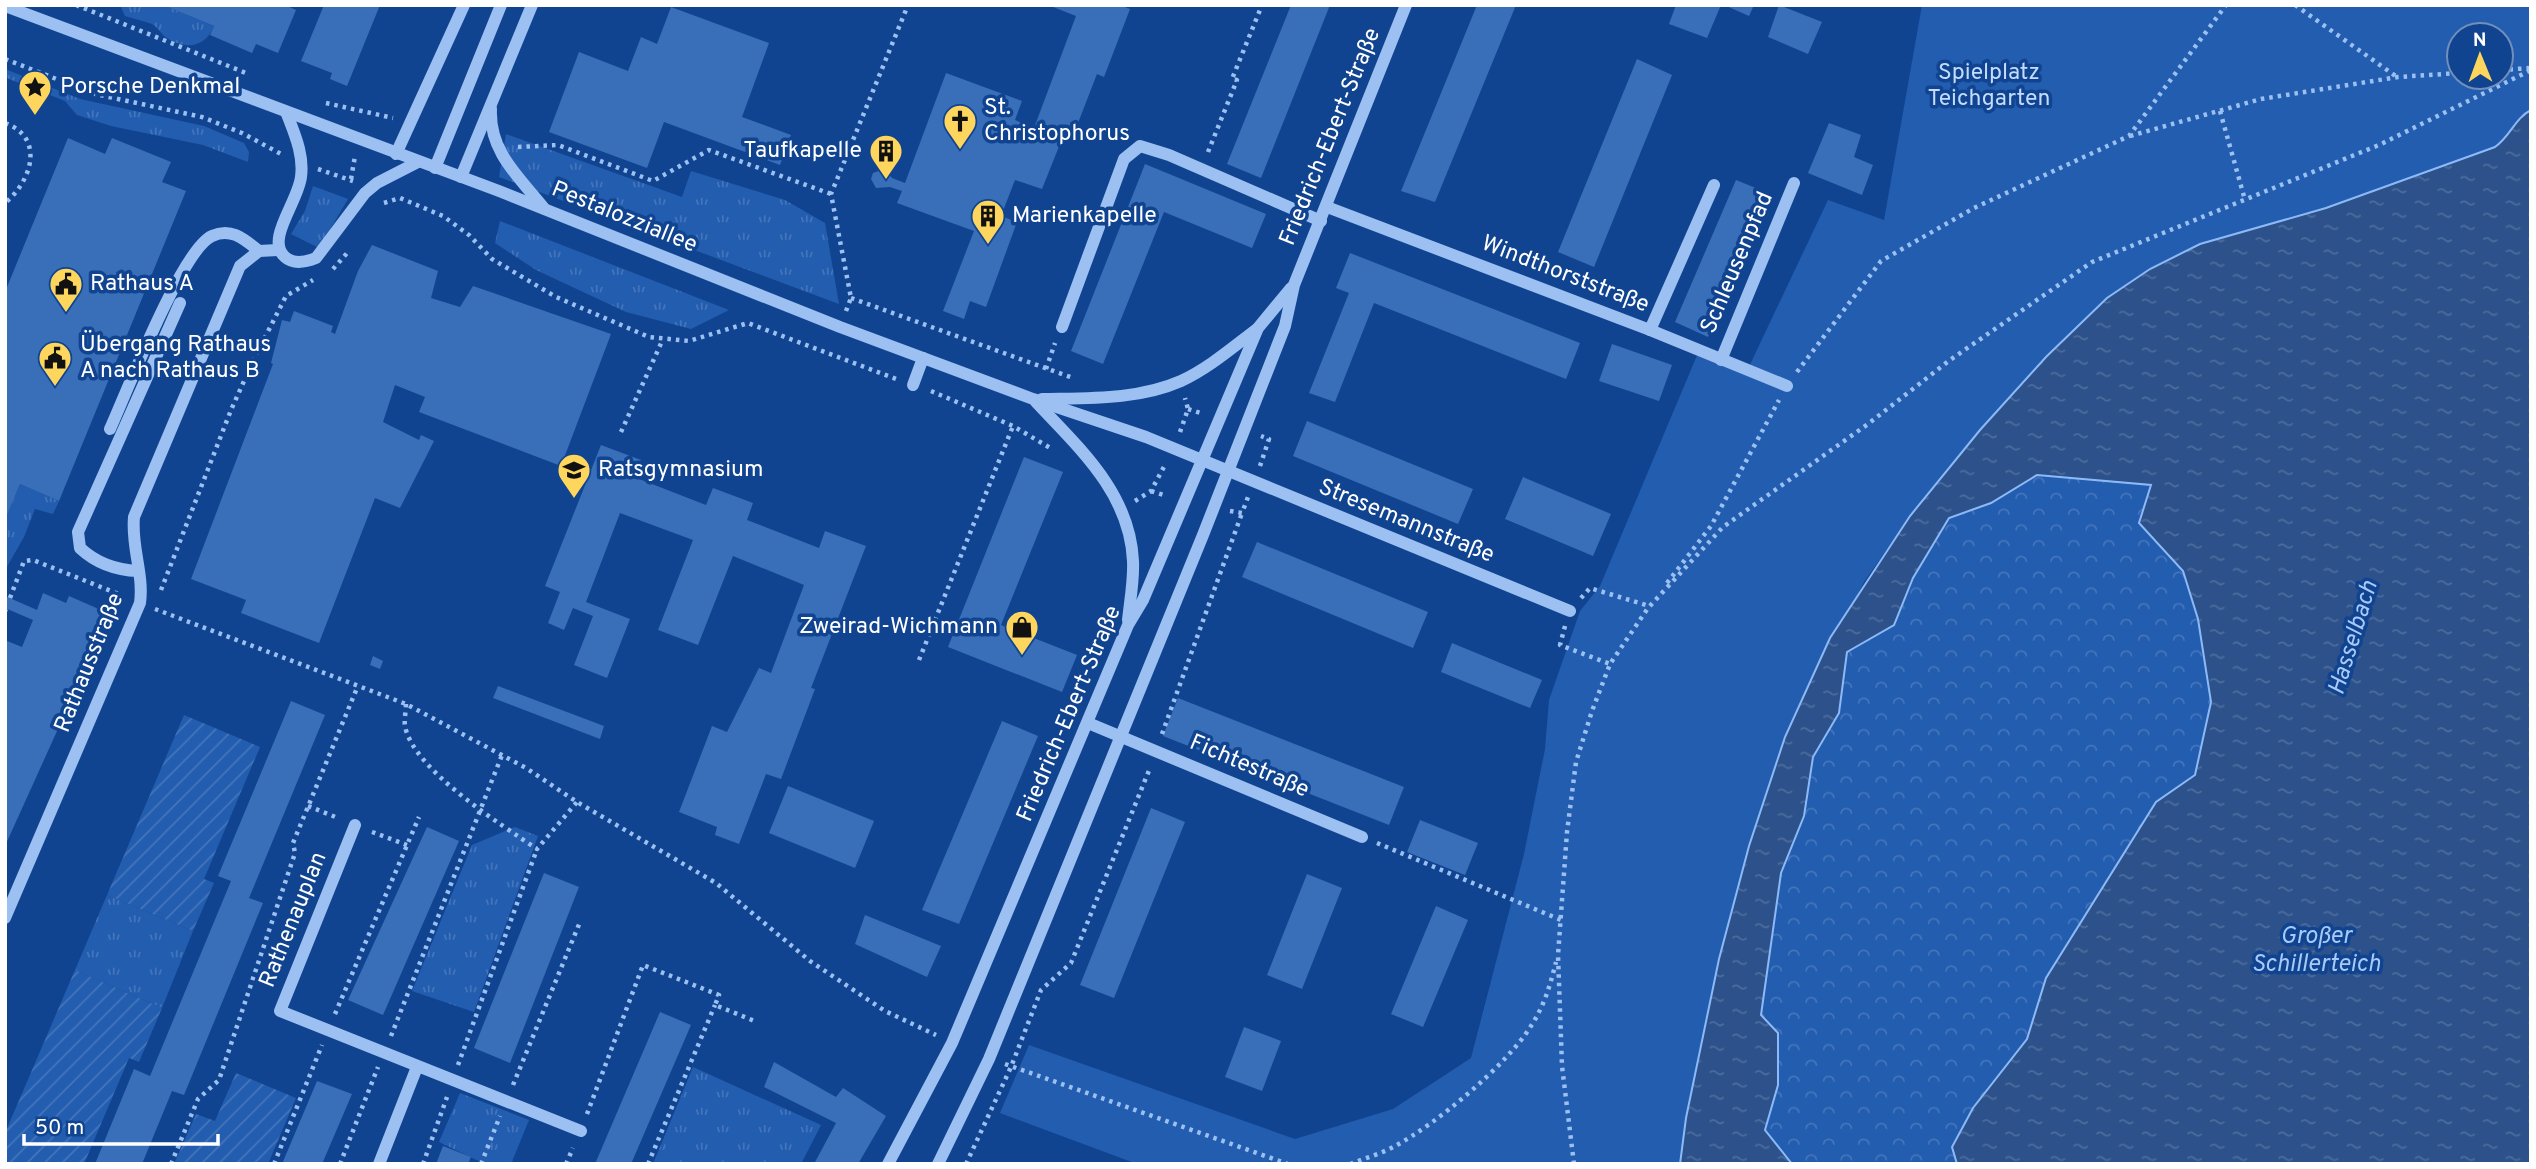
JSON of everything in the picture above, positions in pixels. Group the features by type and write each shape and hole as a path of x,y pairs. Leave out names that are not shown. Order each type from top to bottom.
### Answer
{"street":[{"path":"396,154 464,5"},
{"path":"435,168 502,5"},
{"path":"461,177 532,5"},
{"name":"Friedrich-Ebert-Straße","path":"938,1164 989,1059 1228,470 1285,326 1294,285 1406,5"},
{"name":"Pestalozziallee","path":"5,6 287,114 461,177 923,358 1146,437 1228,470"},
{"path":"491,103 492,135 498,152 546,210"},
{"path":"287,114 299,146 301,164 297,193 276,240 278,250 288,260 304,262 316,258 365,193 377,183 418,162"},
{"path":"1062,327 1124,159 1140,146 1201,169 1321,221"},
{"name":"Schleusenpfad","path":"1721,360 1794,183"},
{"path":"1650,330 1714,185"},
{"name":"Windthorststraße","path":"1327,207 1650,330 1787,386"},
{"path":"110,429 170,296 205,240 226,232 239,235 259,251 278,250"},
{"name":"Rathausstraße","path":"5,918 140,603 138,571 132,545 134,517 240,265 259,251"},
{"name":"Friedrich-Ebert-Straße","path":"888,1164 952,1043 1128,625 1143,600 1258,328 1294,285"},
{"path":"138,571 120,570 90,558 80,548 78,532 180,303"},
{"path":"1033,399 1116,397 1181,381 1209,365 1258,328"},
{"path":"913,385 923,358"},
{"path":"1033,399 1097,467 1122,509 1133,561 1128,625"},
{"name":"Stresemannstraße","path":"1228,470 1570,611"},
{"name":"Fichtestraße","path":"1088,723 1362,837"},
{"name":"Rathenauplan","path":"355,825 280,1011 581,1131"},
{"path":"379,1164 417,1067"}],"path":[{"path":"76,5 251,75"},
{"path":"908,5 831,194 851,298 1076,380"},
{"path":"1201,169 1237,80 1232,79 1262,5"},
{"path":"2129,136 2226,5"},
{"path":"2295,5 2398,77"},
{"path":"5,59 95,94 202,117 242,133 301,164 351,179 379,204 400,198 443,216 469,235 492,259 556,297 620,327 663,339 689,341 748,323 1013,426 1060,454"},
{"path":"1648,608 1723,527 2043,294 2092,262 2379,145 2531,69"},
{"path":"1574,1164 1562,1066 1558,955 1567,832 1576,762 1610,664 1648,608 1711,526 1787,386 1881,261 1974,208 2129,136 2260,99 2398,77 2445,74"},
{"path":"320,101 363,110"},
{"path":"2220,111 2245,200"},
{"path":"5,122 21,134 31,151 30,172 21,190 5,203"},
{"path":"498,152 510,147 558,145 653,181 709,150 831,194"},
{"path":"328,272 339,265 351,247"},
{"path":"154,608 230,410 253,361 286,296 318,278"},
{"path":"1046,369 1062,327"},
{"path":"621,432 663,339"},
{"path":"919,660 1013,426"},
{"path":"966,1164 1011,1067 1041,990 1072,962 1156,751 1242,513"},
{"path":"10,598 24,561 33,560 357,688 406,704 502,755 716,883 810,961 886,1011 952,1043"},
{"path":"1610,664 1560,645 1570,611 1590,589 1648,608"},
{"path":"171,1164 198,1099 219,1080 295,853 293,842 357,688"},
{"path":"406,704 405,728 419,753 459,794 537,849"},
{"path":"340,1164 502,755"},
{"path":"422,1164 537,849 577,802"},
{"path":"274,1164 419,817"},
{"path":"1362,837 1560,919"},
{"path":"481,1164 580,922"},
{"path":"1350,1164 1395,1147 1436,1119 1499,1065 1530,1029 1548,995 1558,955"},
{"path":"566,1164 643,965 719,995 648,1164"},
{"path":"715,1005 757,1022"},
{"path":"989,1059 1288,1164"}],"green space":[{"path":"120,5 163,5 214,26 210,34 199,43 179,44 164,36 152,24 125,16"},
{"name":"Spielplatz Teichgarten","path":"1922,5 2531,5 2531,110 2525,113 2500,143 2326,208 2200,244 2150,269 2107,298 2046,357 1980,430 1910,516 1864,582 1785,737 1749,846 1719,959 1686,1118 1680,1164 1137,1164 1000,1113 1029,1045 1295,1139 1393,1109 1471,1058 1524,854 1545,749 1549,700 1580,611 1600,586 1698,353 1747,371 1828,200 1884,220"},
{"path":"5,69 80,99 204,126 244,143 249,152 248,162 203,145 111,126 77,115 65,101 9,79 5,76"},
{"path":"506,134 682,197 691,171 785,200 825,223 839,304 499,177"},
{"path":"313,186 348,199 319,248 291,234 305,211"},
{"path":"500,221 729,310 691,329 626,312 536,270 495,243"},
{"path":"2037,475 2151,485 2139,523 2183,571 2198,619 2212,702 2195,775 2156,802 2046,978 2027,1039 1973,1108 1952,1147 1957,1164 1792,1164 1765,1130 1778,1085 1761,1015 1781,873 1804,816 1813,757 1839,713 1847,652 1894,624 1913,578 1949,518 1991,503"},
{"path":"20,484 59,501 53,514 35,509 24,537 5,570 5,520"},
{"path":"184,715 260,747 204,879 214,883 193,931 107,895"},
{"path":"515,827 538,836 474,1012 412,991 472,845"},
{"path":"107,895 193,931 162,1008 75,970"},
{"path":"75,970 162,1008 139,1062 129,1058 84,1164 5,1164 5,1133"},
{"path":"693,1067 821,1125 801,1164 653,1164"},
{"path":"236,1073 296,1098 268,1164 174,1164 196,1114 215,1121"},
{"path":"460,1093 529,1120 511,1164 485,1164 439,1142"}],"water":[{"name":"Großer Schillerteich","path":"2531,110 2531,1164 1957,1164 1952,1147 1973,1108 2027,1039 2046,978 2156,802 2195,775 2211,702 2198,619 2183,571 2139,523 2151,485 2037,475 1991,503 1949,518 1913,578 1894,625 1847,652 1839,713 1813,757 1804,816 1781,873 1761,1015 1778,1033 1778,1085 1765,1130 1792,1164 1680,1164 1686,1118 1719,959 1749,846 1785,737 1830,638 1910,516 1980,430 2046,357 2107,298 2150,269 2200,244 2326,208 2495,147 2525,113"}],"building":[{"path":"163,5 285,5 296,10 278,53 256,44 252,53 210,35 214,26"},
{"path":"324,5 380,5 347,86 330,79 332,73 301,61"},
{"path":"1048,5 1120,5 1130,9 1104,77 1097,74 1071,141 1062,139 1042,189 1015,180 1001,216 1017,222 986,307 970,301 964,319 943,311 974,231 897,203 902,191 890,187 876,188 871,179 873,173 884,169 892,178 905,183 946,73 1022,101 1015,120 1034,128 1076,16"},
{"path":"1291,5 1330,5 1261,178 1227,164"},
{"path":"1477,5 1516,5 1435,202 1401,191"},
{"path":"1676,5 1721,5 1707,38 1669,24"},
{"path":"1724,5 1754,5 1749,16"},
{"path":"1779,5 1822,22 1808,54 1768,37"},
{"path":"671,7 769,43 742,117 791,135 780,165 664,122 647,168 549,132 579,52 628,71 641,37 657,44"},
{"path":"1637,59 1672,75 1594,267 1558,252"},
{"path":"1829,123 1861,135 1854,157 1873,165 1862,195 1808,173"},
{"name":"Übergang Rathaus A nach Rathaus B","path":"68,138 105,154 112,138 171,162 162,182 186,191 59,501 20,484 5,520 5,292"},
{"path":"1145,164 1266,214 1252,248 1164,212 1103,364 1071,351"},
{"path":"1736,180 1768,193 1708,337 1675,322"},
{"path":"372,245 438,271 431,298 460,307 473,286 611,334 561,466 419,412 425,397 395,385 383,422 419,440 421,435 434,441 400,508 375,498 319,643 241,613 246,600 191,579 273,364 271,363 282,320 290,322 294,311 333,326 331,332 335,334 358,271"},
{"path":"1350,253 1580,343 1566,379 1374,303 1335,402 1309,393 1349,293 1336,288"},
{"path":"1612,344 1672,365 1659,401 1599,381"},
{"path":"1307,421 1473,489 1458,524 1293,456"},
{"path":"601,445 641,460 634,477 706,505 713,488 753,503 747,520 819,548 825,531 866,546 811,688 815,689 781,779 766,774 739,844 715,835 717,827 679,812 712,726 727,732 759,668 771,673 804,585 733,556 698,645 658,630 693,540 620,513 586,602 630,619 607,678 574,665 593,616 573,608 564,630 548,623 560,592 545,586"},
{"path":"1024,457 1063,472 1001,625 1077,655 1062,692 948,647"},
{"path":"1523,477 1611,514 1593,556 1505,519"},
{"path":"1257,542 1428,612 1413,648 1242,577"},
{"path":"43,593 66,603 69,596 110,614 5,846 5,648 7,641 22,647 33,620 5,608 5,596 37,610"},
{"path":"1452,643 1542,680 1530,708 1441,672"},
{"path":"373,656 383,661 380,669 370,665"},
{"path":"498,686 604,726 600,739 493,698"},
{"path":"1178,698 1404,787 1389,825 1163,736"},
{"path":"291,701 325,715 249,898 263,903 184,1095 172,1091 142,1164 95,1164 134,1069 150,1076 231,881 218,876"},
{"path":"1002,721 1038,736 959,924 922,910"},
{"path":"788,786 874,821 855,868 769,833"},
{"path":"1151,808 1185,822 1114,998 1080,985"},
{"path":"1420,820 1478,843 1465,875 1407,852"},
{"path":"427,827 459,841 383,1015 348,1000"},
{"path":"544,873 579,887 510,1063 474,1048"},
{"path":"1307,874 1342,888 1302,989 1267,975"},
{"path":"1436,906 1468,920 1423,1027 1391,1014"},
{"path":"865,915 941,946 927,977 855,944"},
{"path":"660,1012 691,1025 631,1164 595,1164"},
{"path":"1244,1027 1281,1041 1262,1091 1225,1077"},
{"path":"774,1062 836,1097 843,1088 886,1116 858,1164 814,1164 836,1123 764,1087"},
{"path":"317,1081 352,1094 322,1164 282,1164"},
{"path":"443,1146 471,1157 468,1164 436,1164"}],"place":[{"name":"Porsche Denkmal","path":"35,117"},
{"name":"St. Christophorus","path":"960,151"},
{"name":"Taufkapelle","path":"886,181"},
{"name":"Marienkapelle","path":"988,246"},
{"name":"Rathaus A","path":"66,314"},
{"name":"Übergang Rathaus A nach Rathaus B","path":"55,388"},
{"name":"Ratsgymnasium","path":"574,500"},
{"name":"Zweirad-Wichmann","path":"1022,657"}],"water label":[{"name":"Hasselbach","path":"2354,638"}]}
